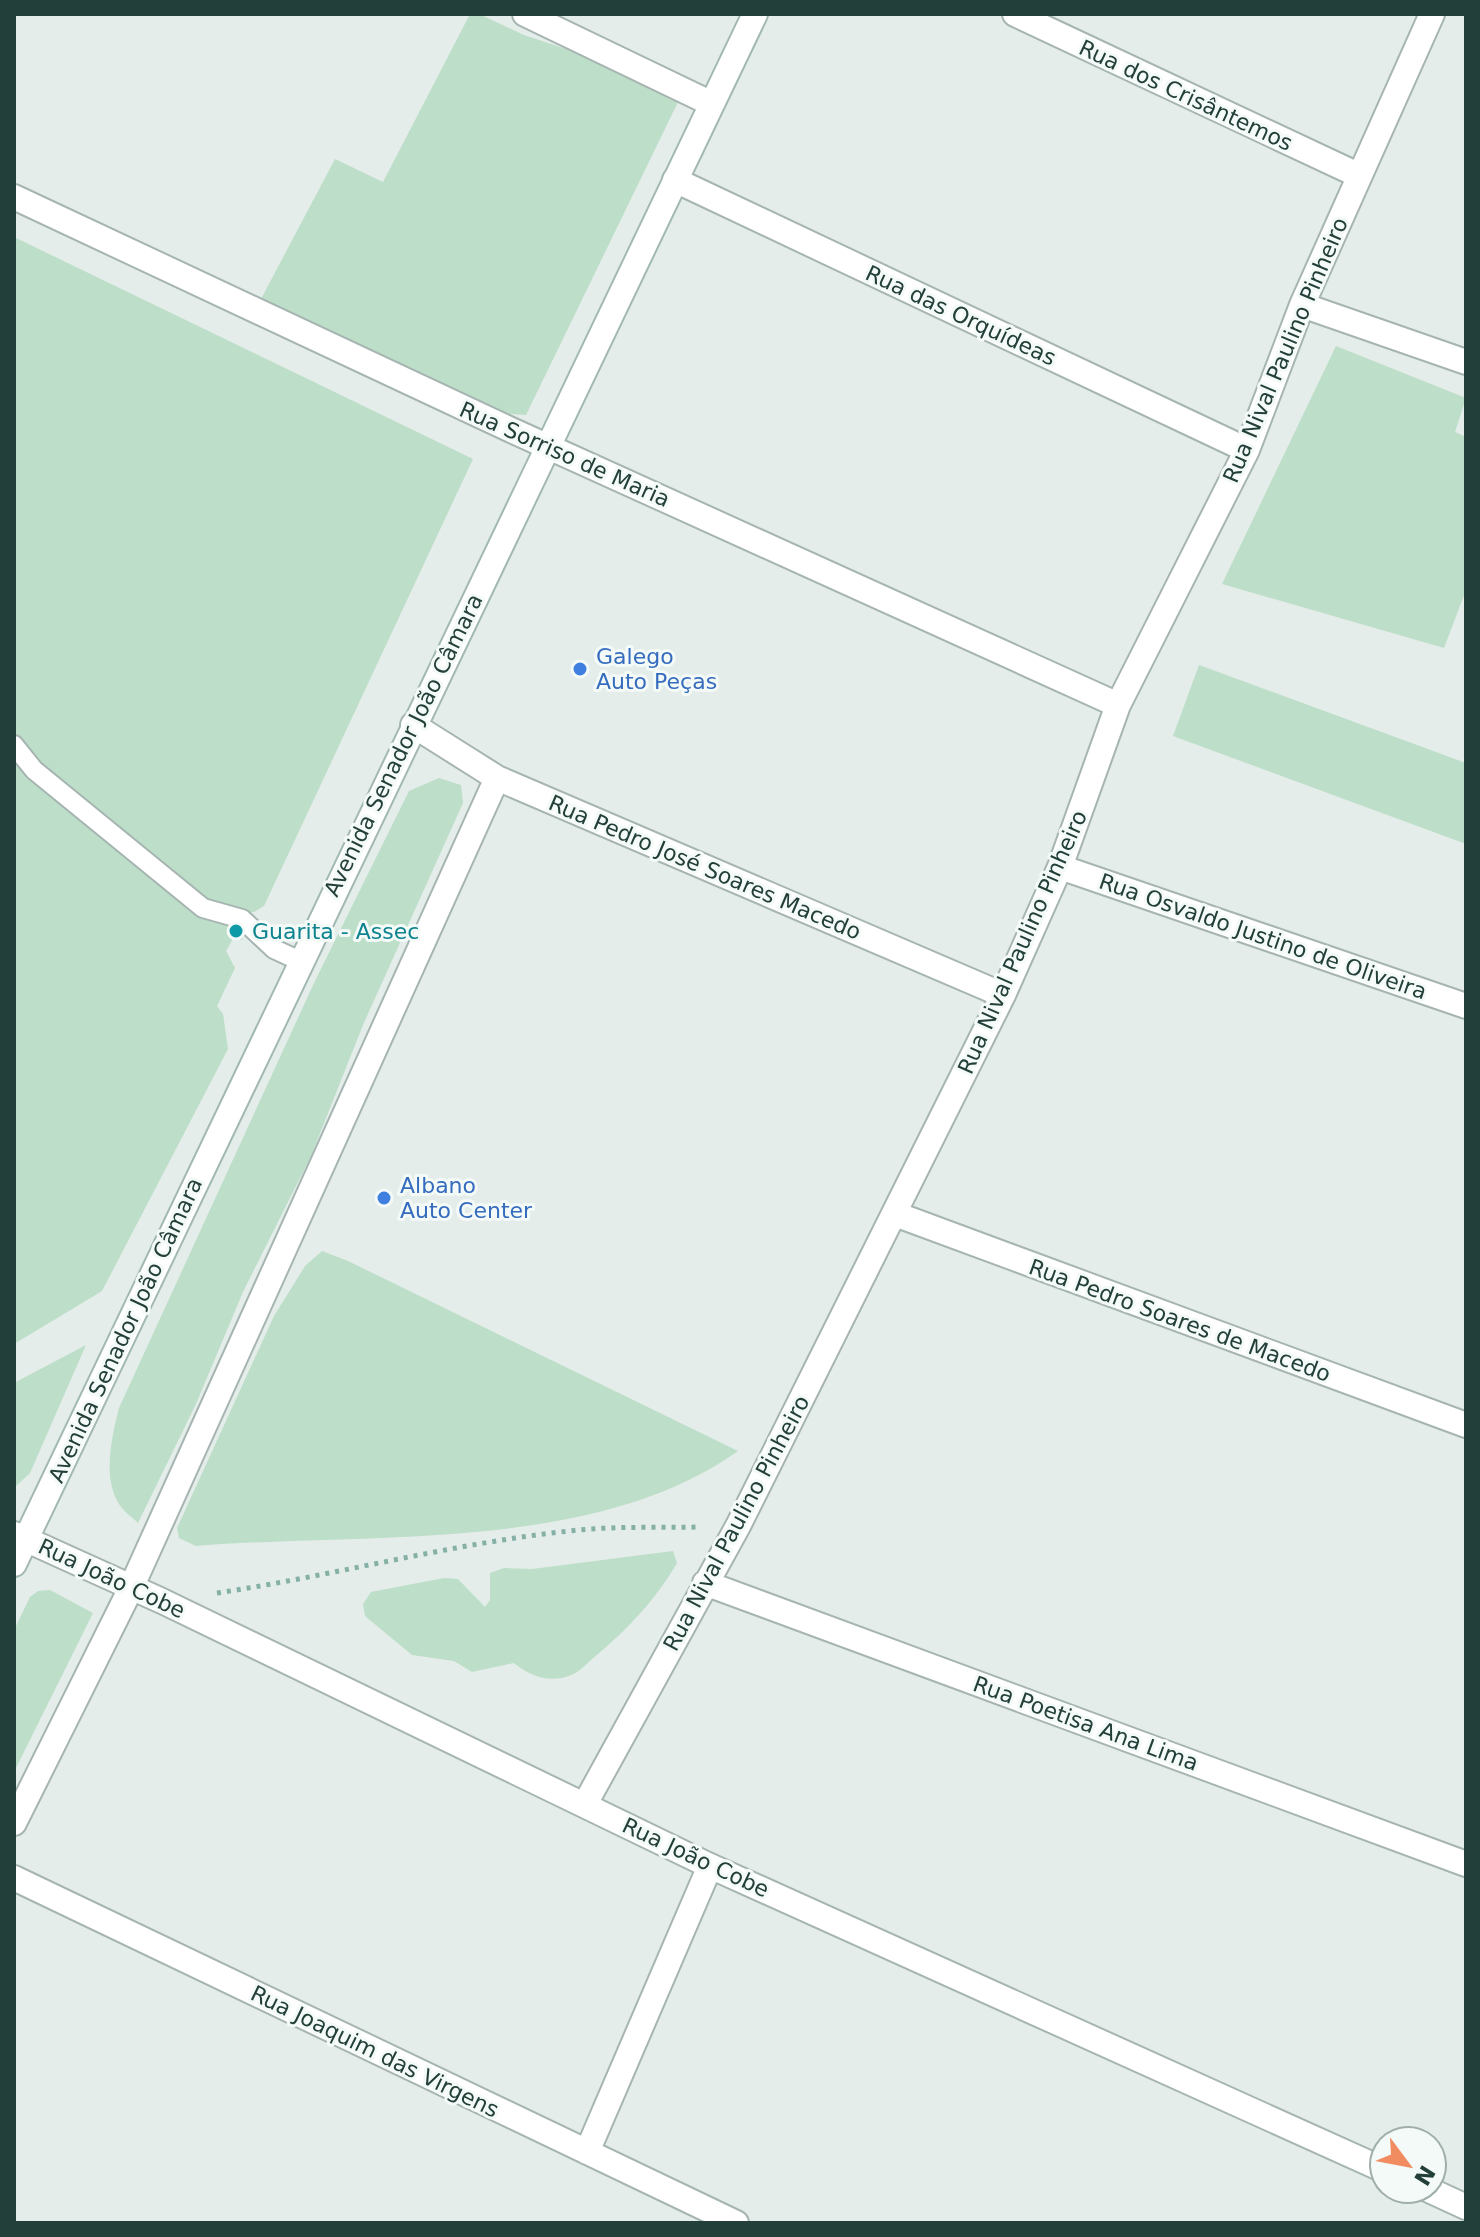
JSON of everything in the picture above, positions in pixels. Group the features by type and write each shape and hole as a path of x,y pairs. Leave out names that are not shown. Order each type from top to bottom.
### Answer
{"street":[{"path":"525,14 710,103"},
{"name":"Avenida Senador João Câmara","path":"14,1564 20,1536 755,14"},
{"name":"Rua dos Crisântemos","path":"1015,14 1358,175"},
{"name":"Rua Nival Paulino Pinheiro","path":"585,1804 738,1526 1003,995 1060,867 1118,705 1247,450 1302,305 1432,14"},
{"name":"Rua das Orquídeas","path":"675,180 1247,450"},
{"name":"Rua Sorriso de Maria","path":"14,197 547,446 1118,705"},
{"path":"1302,305 1466,362"},
{"name":"Rua Pedro José Soares Macedo","path":"413,725 497,778 1003,995"},
{"path":"14,1823 131,1588 497,778"},
{"name":"Rua Osvaldo Justino de Oliveira","path":"1060,867 1466,1006"},
{"name":"Rua Pedro Soares de Macedo","path":"895,1214 1466,1425"},
{"name":"Rua João Cobe","path":"20,1536 162,1601 710,1866 1368,2163"},
{"name":"Rua Poetisa Ana Lima","path":"705,1583 1466,1864"},
{"path":"587,2152 710,1866"},
{"name":"Rua Joaquim das Virgens","path":"14,1878 736,2223"}],"lane":[{"path":"14,745 34,770 203,908 242,919 274,949 300,961"}],"path":[{"path":"162,1601 290,1582 451,1548 580,1530 738,1526"}],"green space":[{"path":"470,14 479,14 524,35 617,66 679,100 526,415 499,413 261,299 335,159 383,182"},
{"path":"14,237 473,459 264,906 254,912 245,912 246,930 242,940 234,937 226,951 235,968 217,1006 223,1014 228,1049 102,1291 14,1344"},
{"path":"1336,346 1466,398 1455,432 1466,437 1466,590 1444,648 1222,584"},
{"path":"1199,665 1466,763 1466,844 1173,736"},
{"path":"439,778 461,785 463,803 363,1025 311,1156 243,1292 196,1404 138,1523 119,1504 111,1482 110,1456 119,1408 314,983 409,791"},
{"path":"322,1251 738,1451 680,1484 616,1507 548,1523 404,1537 196,1546 179,1538 177,1528 274,1316 305,1266"},
{"path":"86,1345 30,1473 14,1488 14,1383"},
{"path":"673,1551 677,1563 659,1591 616,1638 581,1669 563,1678 541,1677 526,1672 514,1663 472,1672 454,1661 412,1655 365,1616 363,1604 371,1592 444,1578 458,1579 485,1607 490,1600 490,1573 504,1568 532,1569"},
{"path":"50,1590 93,1613 14,1772 14,1630 30,1597 38,1591"}],"place":[{"name":"Galego Auto Peças","path":"580,669"},
{"name":"Guarita - Assec","path":"236,931"},
{"name":"Albano Auto Center","path":"384,1198"}]}
